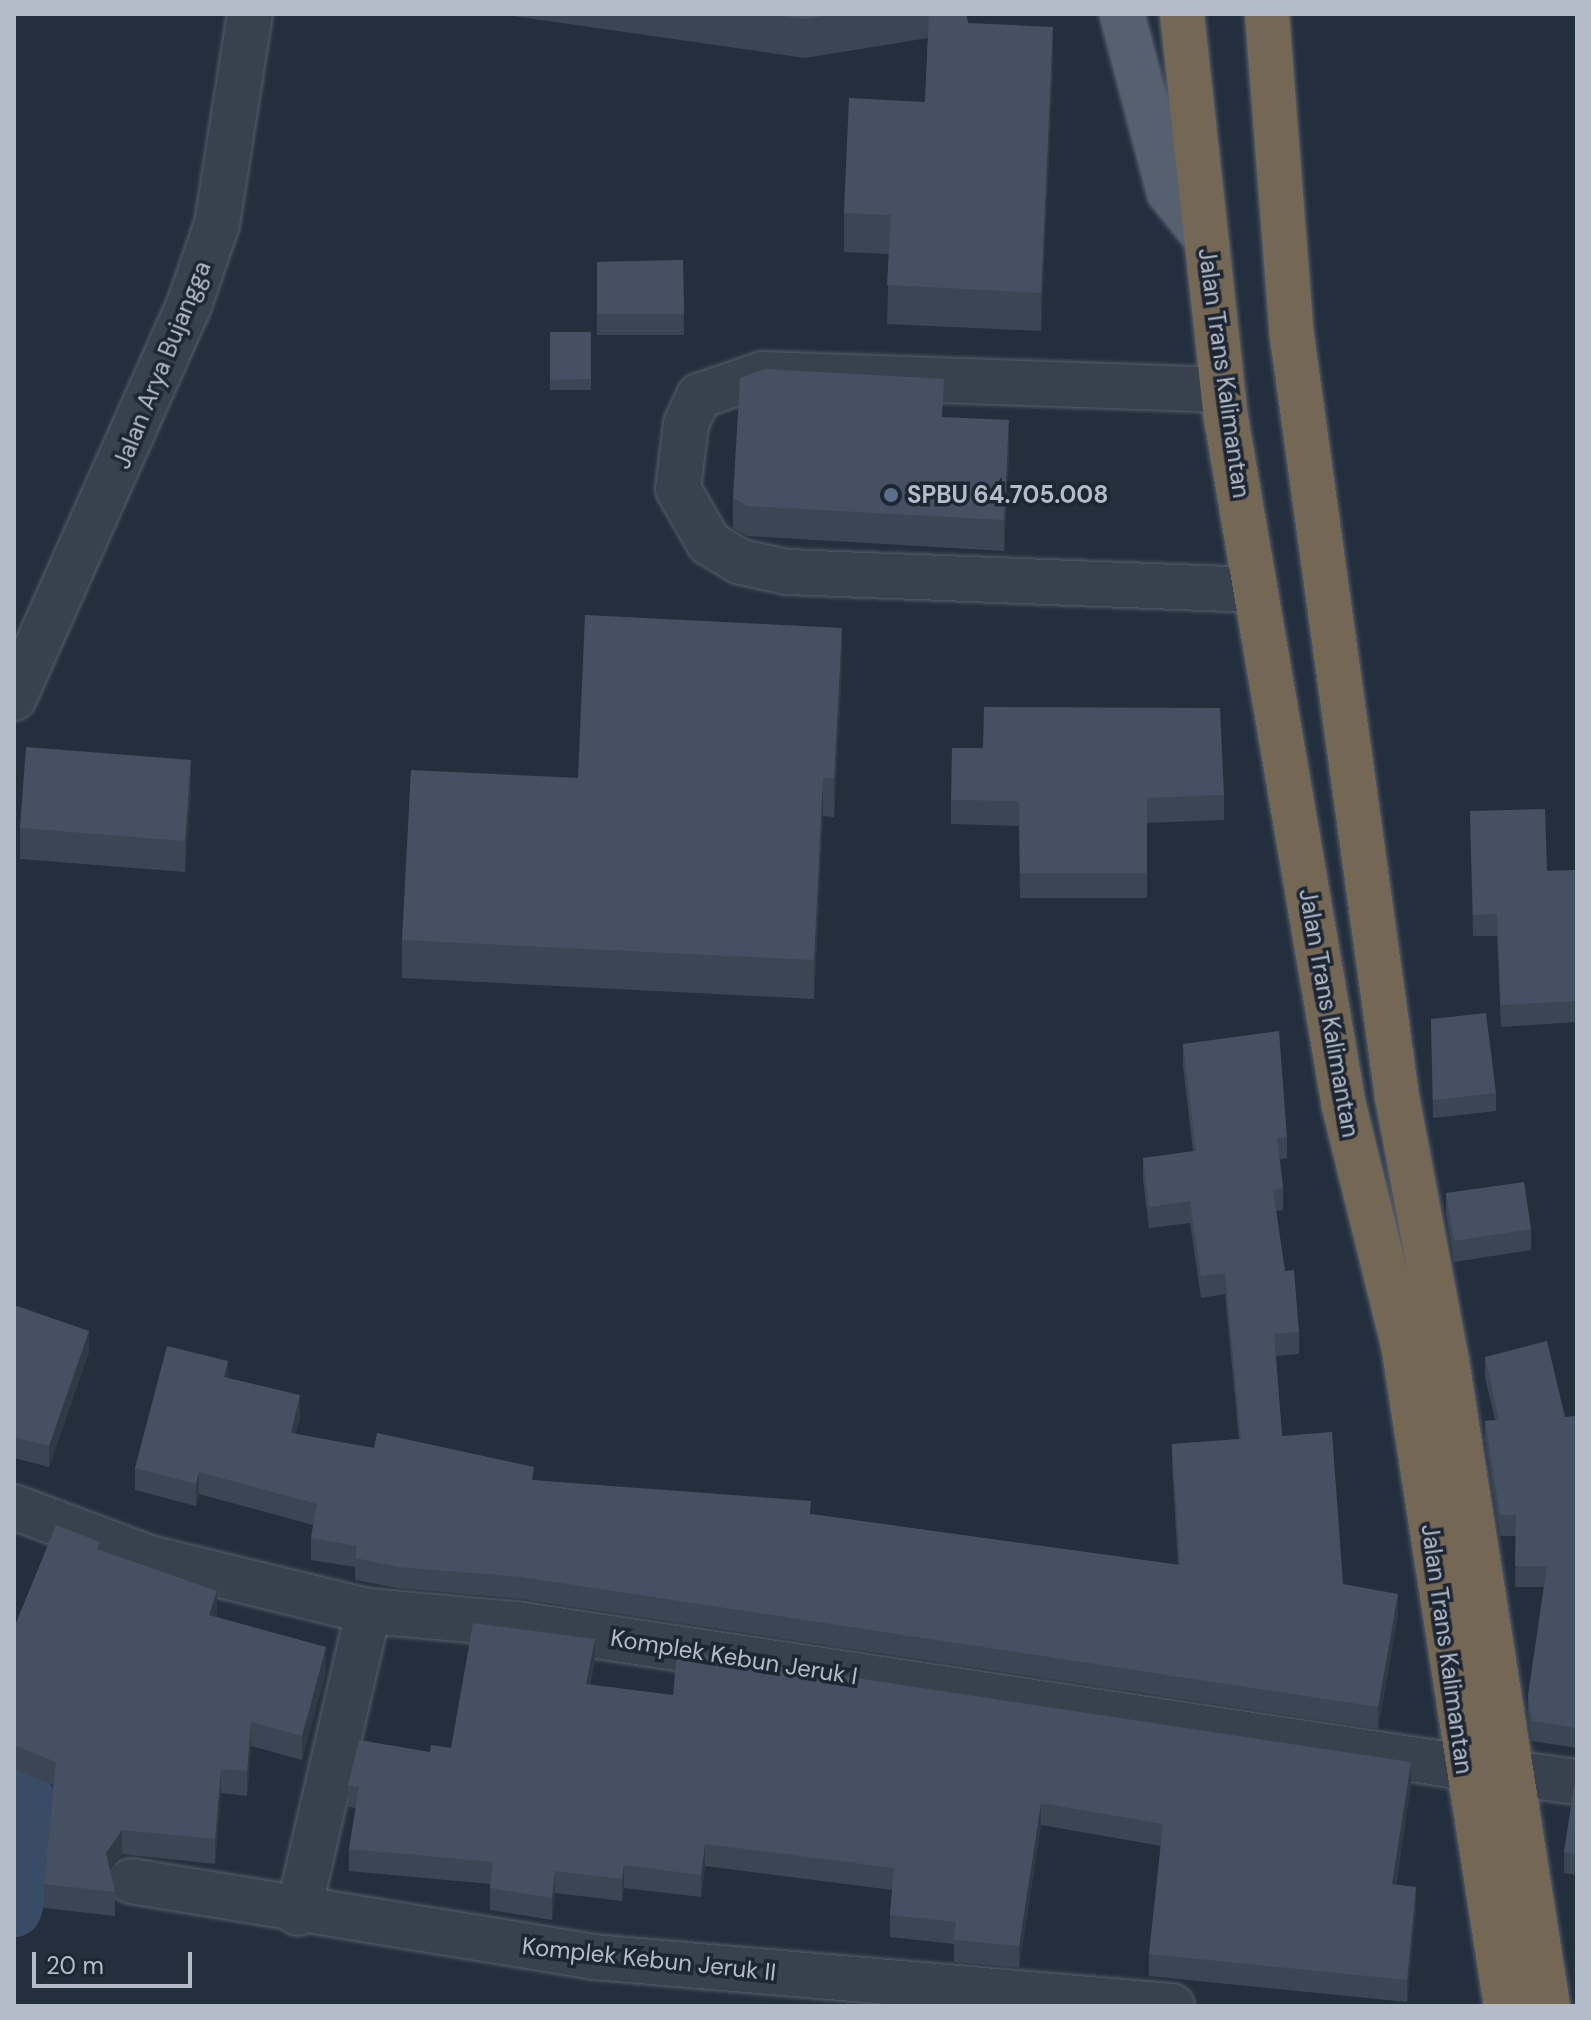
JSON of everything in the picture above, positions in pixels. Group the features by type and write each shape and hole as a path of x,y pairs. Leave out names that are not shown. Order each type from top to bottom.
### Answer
{"highway":[{"name":"Jalan Trans Kalimantan","path":"1182,14 1223,390 1344,1106 1403,1344 1464,1767 1487,1898 1526,1997"},
{"name":"Jalan Trans Kalimantan","path":"1267,14 1292,336 1392,1066 1530,1893 1526,1997"},
{"path":"1487,1898 1530,1893"}],"main road":[{"path":"1122,14 1169,192 1206,238"}],"street":[{"name":"Jalan Arya Bujangga","path":"19,671 188,308 217,224 250,14"},
{"path":"1223,390 763,374 699,396 686,424 678,489 709,543 741,562 787,572 1256,590"},
{"name":"Komplek Kebun Jeruk I","path":"14,1507 150,1558 368,1611 517,1624 1464,1767"},
{"path":"298,1913 368,1611"},
{"path":"1511,1773 1577,1782"},
{"name":"Komplek Kebun Jeruk II","path":"131,1881 298,1913 593,1957 1172,2006"}],"building":[{"path":"769,14 836,14 805,19"},
{"path":"929,14 966,14 968,23 1053,27 1041,293 887,285 891,215 844,213 849,98 925,102"},
{"path":"683,260 684,314 597,314 597,262"},
{"path":"550,332 591,332 591,379 550,380"},
{"path":"765,369 944,379 942,417 1009,420 1004,520 747,506 733,498 740,378"},
{"path":"585,615 842,628 834,778 823,778 814,960 402,940 411,770 578,778"},
{"path":"984,707 1220,708 1224,795 1147,798 1147,873 1020,873 1019,801 951,800 952,748 983,748"},
{"path":"26,747 191,760 185,841 20,828"},
{"path":"1545,809 1547,871 1577,870 1577,1001 1501,1005 1497,914 1473,915 1470,811"},
{"path":"1486,1013 1496,1093 1433,1100 1431,1019"},
{"path":"1279,1031 1287,1137 1277,1138 1283,1188 1273,1190 1285,1271 1294,1270 1299,1332 1274,1334 1282,1436 1332,1432 1343,1584 1398,1594 1378,1707 521,1577 398,1567 355,1558 357,1546 311,1538 317,1504 199,1472 196,1484 135,1468 167,1346 228,1361 224,1377 300,1395 291,1433 374,1448 377,1433 534,1467 532,1480 811,1501 810,1514 1180,1565 1172,1444 1241,1439 1225,1273 1201,1276 1190,1201 1149,1207 1143,1158 1196,1151 1183,1044"},
{"path":"1524,1182 1531,1229 1454,1241 1446,1193"},
{"path":"14,1305 89,1331 49,1446 14,1437"},
{"path":"1547,1341 1565,1417 1577,1416 1577,1728 1532,1721 1528,1696 1547,1566 1515,1566 1516,1515 1500,1515 1485,1421 1499,1420 1485,1357"},
{"path":"56,1525 100,1542 97,1549 217,1591 209,1615 326,1647 302,1736 251,1722 247,1771 221,1769 215,1839 122,1830 106,1853 115,1892 44,1884 56,1762 14,1745 14,1628"},
{"path":"473,1623 595,1639 586,1684 673,1695 677,1651 1411,1762 1392,1884 1416,1887 1407,1980 1149,1954 1163,1824 1041,1803 1019,1946 954,1940 956,1922 890,1915 894,1868 705,1844 701,1875 624,1865 622,1879 555,1871 552,1898 490,1888 493,1862 349,1849 359,1787 348,1785 359,1740 430,1752 431,1745 451,1748"},
{"path":"1577,1785 1577,1855 1564,1852 1574,1786"}],"waterway":[{"path":"14,1780 40,1820 14,1909"}],"place":[{"name":"SPBU 64.705.008","path":"891,495"}]}
